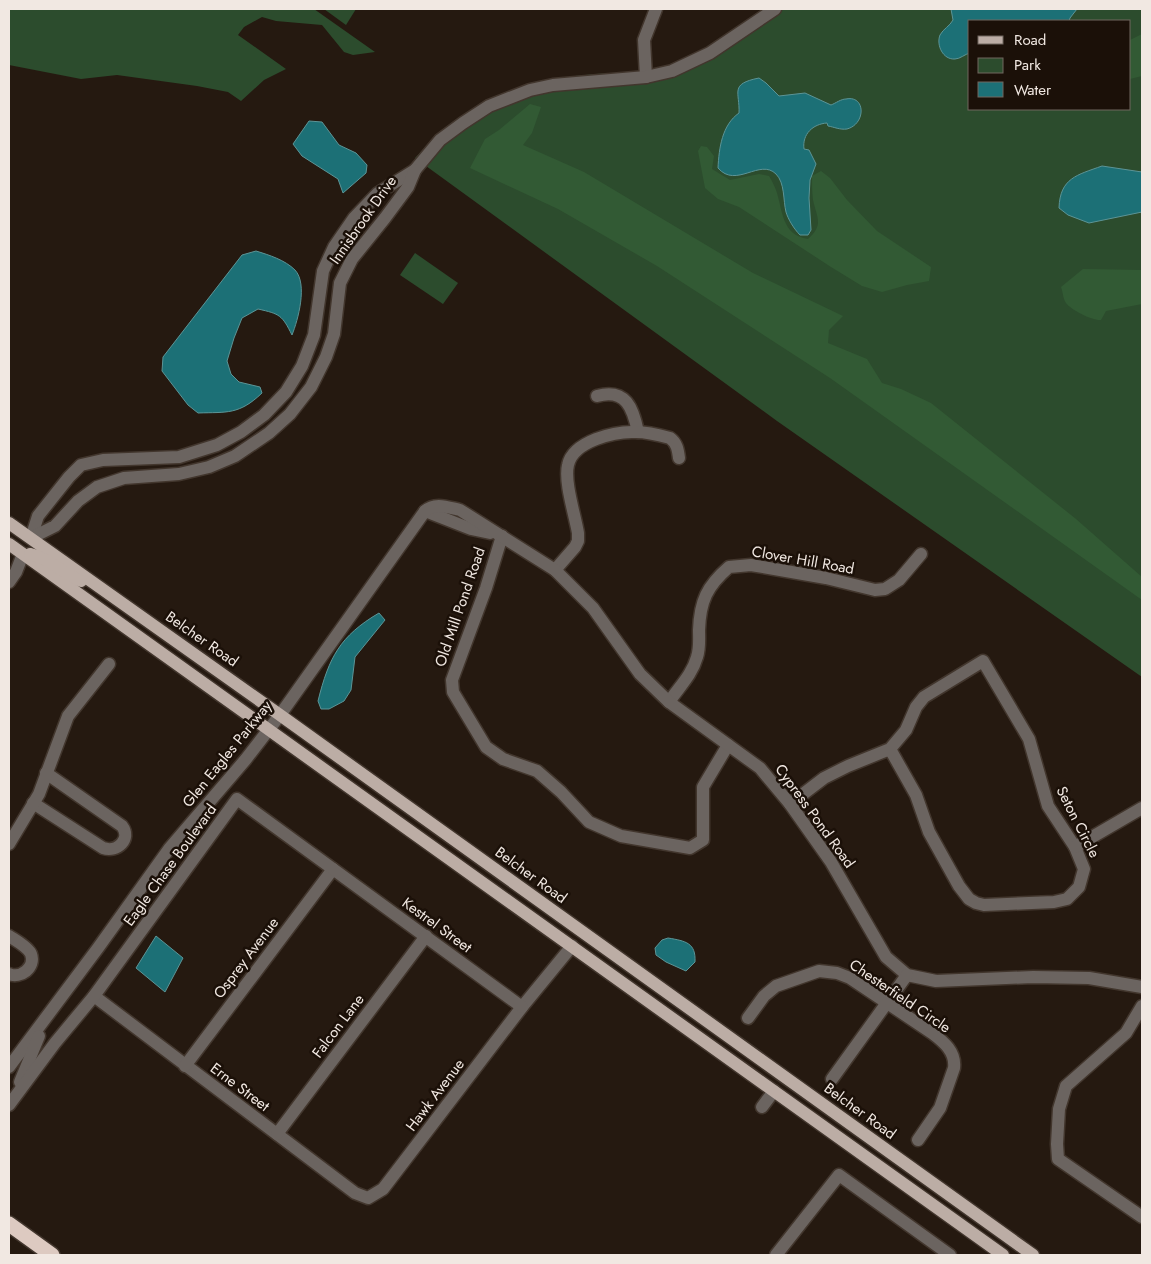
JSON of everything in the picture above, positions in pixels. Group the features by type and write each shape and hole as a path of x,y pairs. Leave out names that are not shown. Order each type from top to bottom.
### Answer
{"highway":[{"path":"9,1224 52,1255"}],"main road":[{"name":"Belcher Road","path":"9,523 1034,1255"},
{"path":"9,537 16,540 31,538"},
{"path":"9,544 1003,1255"},
{"path":"23,554 32,554 40,557 82,582 92,582"}],"street":[{"path":"646,77 644,40 656,9"},
{"name":"Innisbrook Drive","path":"31,538 55,526 78,500 97,487 124,478 179,474 208,467 236,456 269,433 290,414 311,386 326,357 334,334 340,283 352,259 386,218 408,187 415,170 440,140 489,106 530,90 553,85 646,77 672,71 710,53 775,9"},
{"name":"Innisbrook Drive","path":"31,538 38,516 81,465 103,460 180,457 217,445 241,432 264,415 286,392 302,366 314,335 323,271 334,247 354,218 378,193 415,170"},
{"path":"368,203 386,218"},
{"path":"344,232 362,246"},
{"path":"597,396 609,394 623,399 632,409 638,432"},
{"path":"555,570 578,541 567,478 568,466 574,454 586,444 609,435 638,432 670,438 677,448 679,458"},
{"name":"Cypress Pond Road","path":"427,509 471,529 502,536 555,570 593,608 640,674 669,702 760,768 790,804 831,862 886,957 907,975 936,981 1032,976 1089,978 1142,987"},
{"name":"Glen Eagles Parkway","path":"9,1067 46,1020 169,849 235,773 280,715 427,509"},
{"name":"Old Mill Pond Road","path":"502,536 486,588 452,680 453,692 486,747 504,759 537,771 561,792 589,822 621,836 690,848 703,840 703,787 728,745"},
{"path":"9,564 23,554"},
{"path":"9,582 16,572 23,554"},
{"name":"Clover Hill Road","path":"669,702 692,672 698,656 699,612 702,601 710,586 729,567 751,565 826,578 876,590 885,589 899,580 920,554"},
{"name":"Seton Circle","path":"983,661 1029,739 1048,806 1076,847 1084,869 1079,887 1067,899 1054,902 984,905 969,899 959,886 929,832 916,795 890,749 906,730 916,707 924,697 983,661"},
{"path":"9,844 38,794 68,716 109,664"},
{"path":"790,804 824,778 890,749"},
{"path":"33,803 103,848 112,850 119,847 123,842 125,836 122,826 46,773"},
{"name":"Eagle Chase Boulevard","path":"9,1105 55,1043 94,996 237,799 333,869"},
{"path":"1076,847 1142,808"},
{"name":"Kestrel Street","path":"333,869 522,1007"},
{"name":"Osprey Avenue","path":"185,1066 333,869"},
{"path":"9,936 27,949 31,955 31,964 28,970 14,977 9,974"},
{"name":"Falcon Lane","path":"276,1134 426,936"},
{"name":"Hawk Avenue","path":"368,1198 383,1189 522,1007 572,946"},
{"name":"Chesterfield Circle","path":"748,1018 764,996 776,986 819,971 844,975 942,1041 952,1053 955,1062 954,1068 940,1108 918,1140"},
{"path":"832,1078 907,975"},
{"name":"Erne Street","path":"94,996 355,1193 368,1198"},
{"path":"1142,1006 1126,1033 1066,1086 1059,1109 1057,1144 1058,1159 1142,1217"},
{"name":"Glen Eagles Parkway","path":"9,1105 46,1020"},
{"name":"Eagle Chase Boulevard","path":"9,1073 18,1065 43,1052 55,1043"},
{"path":"762,1107 774,1091"},
{"path":"776,1255 839,1174 950,1255"}],"green space":[{"path":"9,9 314,9 375,52 353,55 344,52 322,25 276,21 262,17 244,27 238,35 286,69 264,80 241,101 228,92 197,86 117,75 81,79 9,65"},
{"path":"324,9 356,9 346,25"},
{"path":"763,9 1142,9 1142,677 777,421 415,158 436,136 452,123 487,102 506,94 545,81 595,74 655,70 687,59 716,43"},
{"path":"1142,34 1142,76 1131,79 1131,40"},
{"path":"530,104 541,107 532,133 523,145 584,172 753,273 843,316 829,330 828,343 867,359 882,383 901,389 931,403 1076,519 1142,577 1142,600 830,378 657,266 558,209 470,168 485,139"},
{"path":"701,146 707,147 714,156 712,169 730,180 759,174 769,176 776,190 784,220 788,227 799,237 808,239 818,225 813,200 812,176 821,171 830,178 847,200 877,231 931,267 929,281 882,292 862,286 739,207 718,199 705,188 698,151"},
{"path":"415,253 458,283 443,304 400,275"},
{"path":"1083,269 1142,270 1142,304 1106,311 1101,320 1093,319 1077,312 1064,300 1061,287"}],"water":[{"path":"951,9 1077,9 1069,20 968,20 968,54 951,59 941,51 939,39 940,35 953,20"},
{"path":"759,78 779,96 805,93 831,105 842,100 853,99 860,105 861,111 858,122 853,126 842,129 828,126 827,123 817,125 807,134 805,139 804,149 809,150 816,164 810,180 811,230 808,235 800,235 790,221 786,212 781,182 776,174 770,170 763,169 732,176 725,174 718,168 719,153 725,130 739,113 738,90 743,83"},
{"path":"309,121 322,122 339,145 356,153 367,165 366,173 343,193 338,179 302,156 293,144"},
{"path":"1102,166 1142,172 1142,212 1089,223 1068,215 1059,208 1060,198 1066,184 1078,175"},
{"path":"256,251 287,263 299,276 301,302 292,335 283,319 271,312 258,309 242,318 227,361 231,374 239,382 260,387 262,393 239,409 225,412 198,413 188,405 162,371 163,357 242,255"},
{"path":"379,613 385,620 355,657 351,690 344,701 329,709 321,709 318,701 322,686 338,649 355,630"},
{"path":"156,936 183,958 165,992 136,968"},
{"path":"668,938 680,940 692,947 695,962 686,971 656,955 655,948 662,940"}]}
